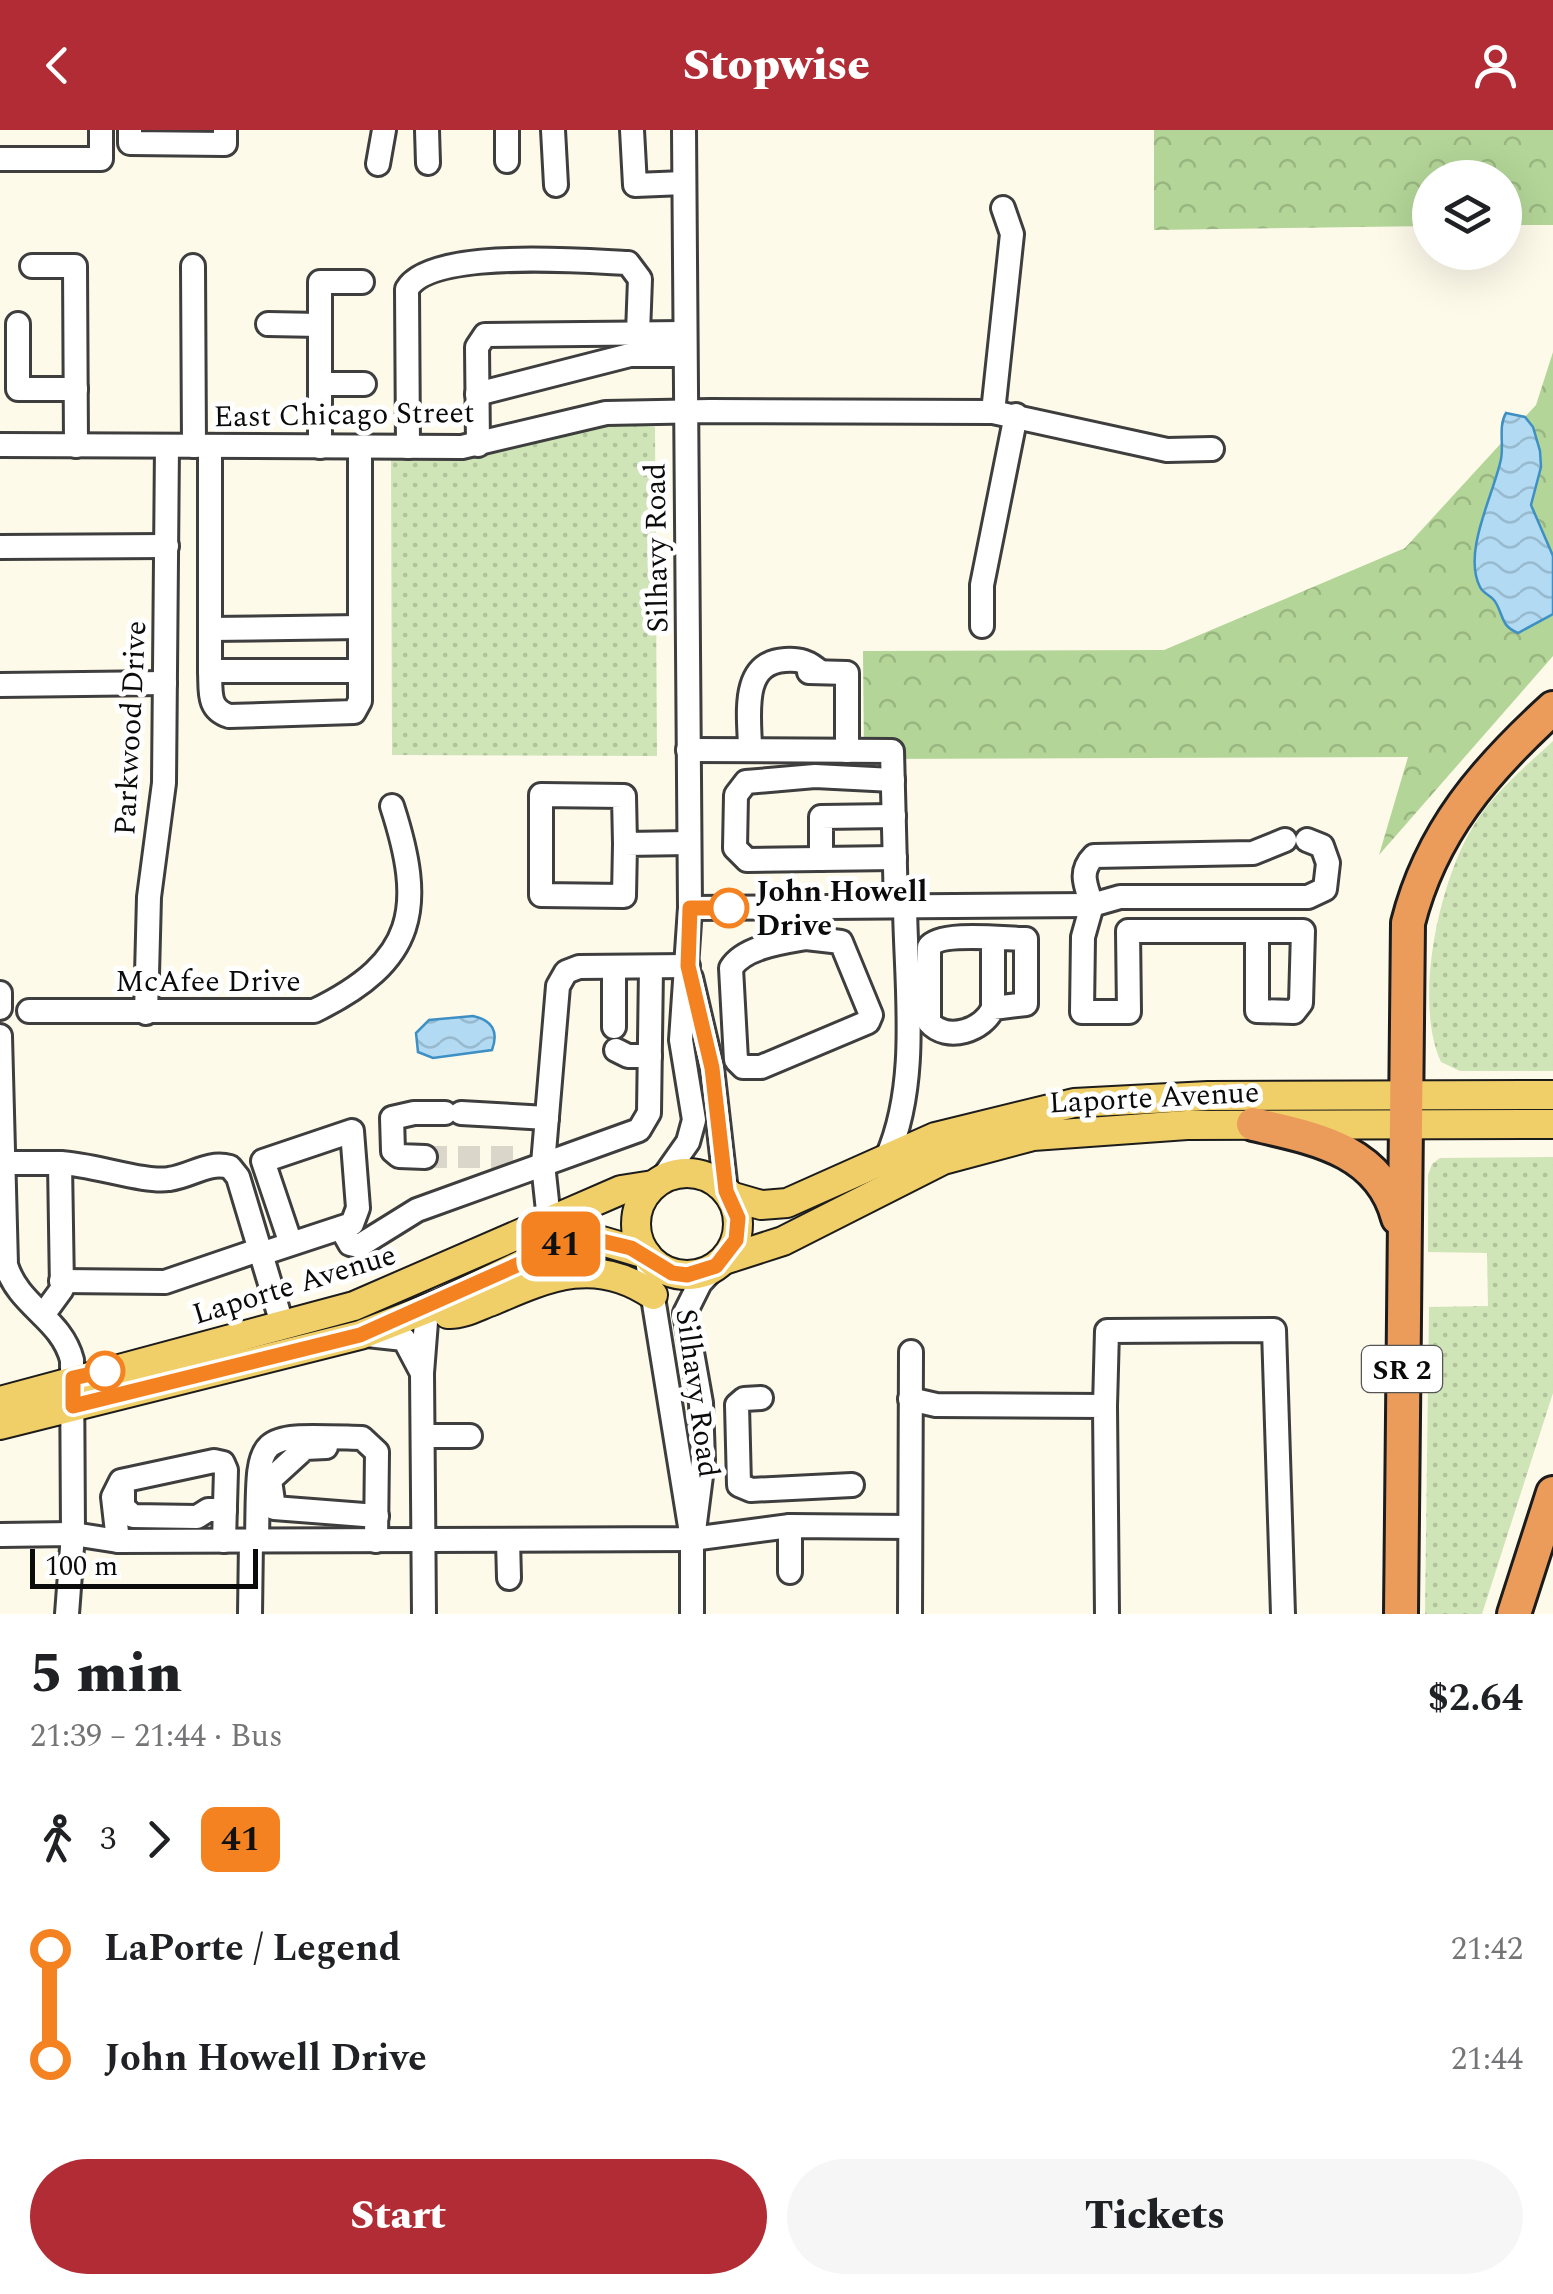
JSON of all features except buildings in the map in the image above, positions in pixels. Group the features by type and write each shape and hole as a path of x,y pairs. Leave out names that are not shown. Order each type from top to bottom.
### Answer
{"highway":[{"path":"1405,1109 1408,923 1420,877 1441,833 1475,787 1553,708"},
{"name":"SR 2","path":"1401,1614 1405,1109"},
{"path":"1253,1124 1310,1137 1361,1160 1381,1180 1394,1204 1404,1241"},
{"path":"1514,1614 1553,1492"}],"main road":[{"name":"Laporte Avenue","path":"719,1263 783,1240 918,1170 994,1144 1069,1130 1253,1124 1553,1095"},
{"name":"Laporte Avenue","path":"728,1194 761,1204 787,1203 887,1157 965,1128 1074,1103 1191,1096 1405,1109 1553,1124"},
{"path":"689,1173 703,1175 728,1194 738,1229 719,1263 687,1275 672,1273 646,1254 636,1234 636,1216 658,1182 689,1173"},
{"name":"Laporte Avenue","path":"0,1424 73,1392 419,1280 621,1190 658,1182"},
{"name":"Laporte Avenue","path":"0,1401 73,1392 360,1335 427,1309 571,1241 602,1241 646,1254"},
{"path":"427,1309 452,1316 546,1277 580,1270 633,1282 653,1295"}],"street":[{"path":"0,159 101,159 101,130"},
{"path":"130,130 130,144 225,144 225,130"},
{"path":"378,164 384,130"},
{"path":"427,130 428,162"},
{"path":"507,130 507,161"},
{"path":"553,130 556,186"},
{"path":"632,130 634,186 684,183"},
{"name":"Silhavy Road","path":"658,1182 693,1129 681,1040 690,908 684,130"},
{"path":"982,626 982,585 1004,414 1012,234 1003,208"},
{"path":"408,447 407,289 412,280 456,263 628,263 640,280 632,340"},
{"path":"32,266 75,266 76,446"},
{"path":"192,266 211,703 218,713 267,716 354,712 360,702 360,447"},
{"path":"320,446 320,282 362,282"},
{"path":"18,324 18,389 76,389"},
{"path":"268,324 320,325"},
{"path":"478,445 477,347 486,335 685,344"},
{"path":"477,394 632,340"},
{"path":"320,384 364,384"},
{"name":"East Chicago Street","path":"0,446 478,445 582,416 685,411 1004,414 1167,450 1212,450"},
{"name":"Parkwood Drive","path":"146,1013 149,897 164,783 168,446"},
{"path":"0,547 166,546"},
{"path":"210,628 360,627"},
{"path":"210,671 360,671"},
{"path":"750,750 782,675 847,673 846,751"},
{"path":"0,685 165,683"},
{"path":"688,750 892,751 906,1032 904,1108 887,1157"},
{"path":"893,780 815,776 740,785 736,796 735,848 747,860 895,858"},
{"path":"540,795 624,796 625,844 624,896 540,895 540,795"},
{"name":"McAfee Drive","path":"29,1011 314,1011 350,994 380,970 401,936 411,908 410,863 392,806"},
{"path":"820,859 820,817 894,816"},
{"path":"690,908 1092,905 1120,897 1317,894 1325,889 1328,863 1322,846 1296,840 1254,853 1094,856 1085,865 1083,877 1092,905 1083,936 1082,1012 1129,1012 1128,930"},
{"path":"625,844 689,843"},
{"path":"1092,905 1128,930 1257,931"},
{"path":"993,1008 1026,1004 1026,939 1004,939 932,941 929,1022 936,1030 946,1032 977,1028 988,1020 993,1008 1004,939 1016,906"},
{"path":"804,907 806,938"},
{"path":"868,1013 841,942 806,938 762,948 735,960 731,968 736,1060 743,1067 761,1068 868,1013 899,1024 906,1032"},
{"path":"549,1220 543,1164 558,986 566,972 578,967 688,966"},
{"name":"Silhavy Road","path":"688,966 712,1068 728,1194"},
{"path":"614,968 615,1039 628,1056 650,1056"},
{"path":"341,1228 350,1244 359,1246 417,1210 639,1130 649,1112 651,968"},
{"path":"0,993 0,1008"},
{"path":"0,1036 6,1265 12,1285 66,1339 73,1392 73,1534 68,1614"},
{"path":"712,1068 736,1060"},
{"path":"425,1157 399,1156 393,1151 392,1118 414,1112 547,1118"},
{"path":"61,1281 165,1282 252,1252 264,1254 352,1224 358,1208 352,1131 263,1161 291,1244"},
{"path":"514,1157 543,1164"},
{"path":"3,1163 88,1164 167,1180 216,1164 230,1167 238,1177 264,1254 263,1268 283,1327"},
{"path":"43,1315 62,1289 60,1164"},
{"name":"Silhavy Road","path":"646,1254 692,1539 692,1614"},
{"name":"Silhavy Road","path":"692,1539 703,1490 704,1460 701,1403 685,1313 694,1292 719,1263"},
{"path":"424,1614 422,1373 427,1309"},
{"path":"1107,1614 1107,1331 1274,1330 1283,1614"},
{"path":"360,1335 404,1339 422,1373"},
{"path":"910,1614 911,1352"},
{"path":"761,1398 748,1398 737,1405 740,1485 751,1490 852,1485"},
{"path":"910,1400 936,1406 1105,1406"},
{"path":"424,1436 470,1436"},
{"path":"250,1614 260,1458 267,1446 282,1437 362,1438 377,1452 376,1540"},
{"path":"352,1438 335,1447 305,1448 270,1480 270,1500 280,1512 346,1511 376,1516"},
{"path":"118,1540 113,1498 136,1476 223,1463 224,1540"},
{"path":"136,1476 122,1494 123,1507 133,1516 197,1516 208,1510 225,1510"},
{"path":"790,1526 790,1572"},
{"path":"0,1535 73,1534 118,1540 692,1539 790,1526 909,1527"},
{"path":"508,1540 510,1578"}],"green space":[{"path":"1154,130 1553,130 1553,225 1522,225 1522,160 1412,160 1412,226 1154,230"},
{"path":"1553,352 1553,656 1379,855 1408,757 864,759 863,651 1164,650 1405,548 1536,405"},
{"path":"626,424 655,427 657,756 392,755 391,458 462,458 581,429"},
{"path":"1553,741 1553,1071 1460,1071 1441,1062 1429,1007 1441,908 1461,849 1482,813 1510,780"},
{"path":"1553,1157 1553,1393 1482,1614 1425,1614 1429,1307 1488,1306 1487,1253 1428,1252 1428,1175 1432,1164 1440,1158"}],"water":[{"path":"1506,413 1525,417 1533,427 1541,467 1531,505 1553,556 1553,614 1518,633 1506,624 1475,573 1477,540 1501,459"},
{"path":"473,1016 492,1027 492,1050 433,1058 418,1052 416,1033 429,1020"}],"tunnel":[{"path":"425,1157 514,1157"}],"bus line":[{"name":"41","path":"105,1371 73,1378 73,1406 312,1350 360,1335 442,1302 571,1241 602,1241 631,1248 672,1273 702,1273 716,1266 736,1240 738,1218 726,1191 712,1068 688,966 690,908 729,908"}],"place":[{"name":"John Howell Drive","path":"729,908"}]}
